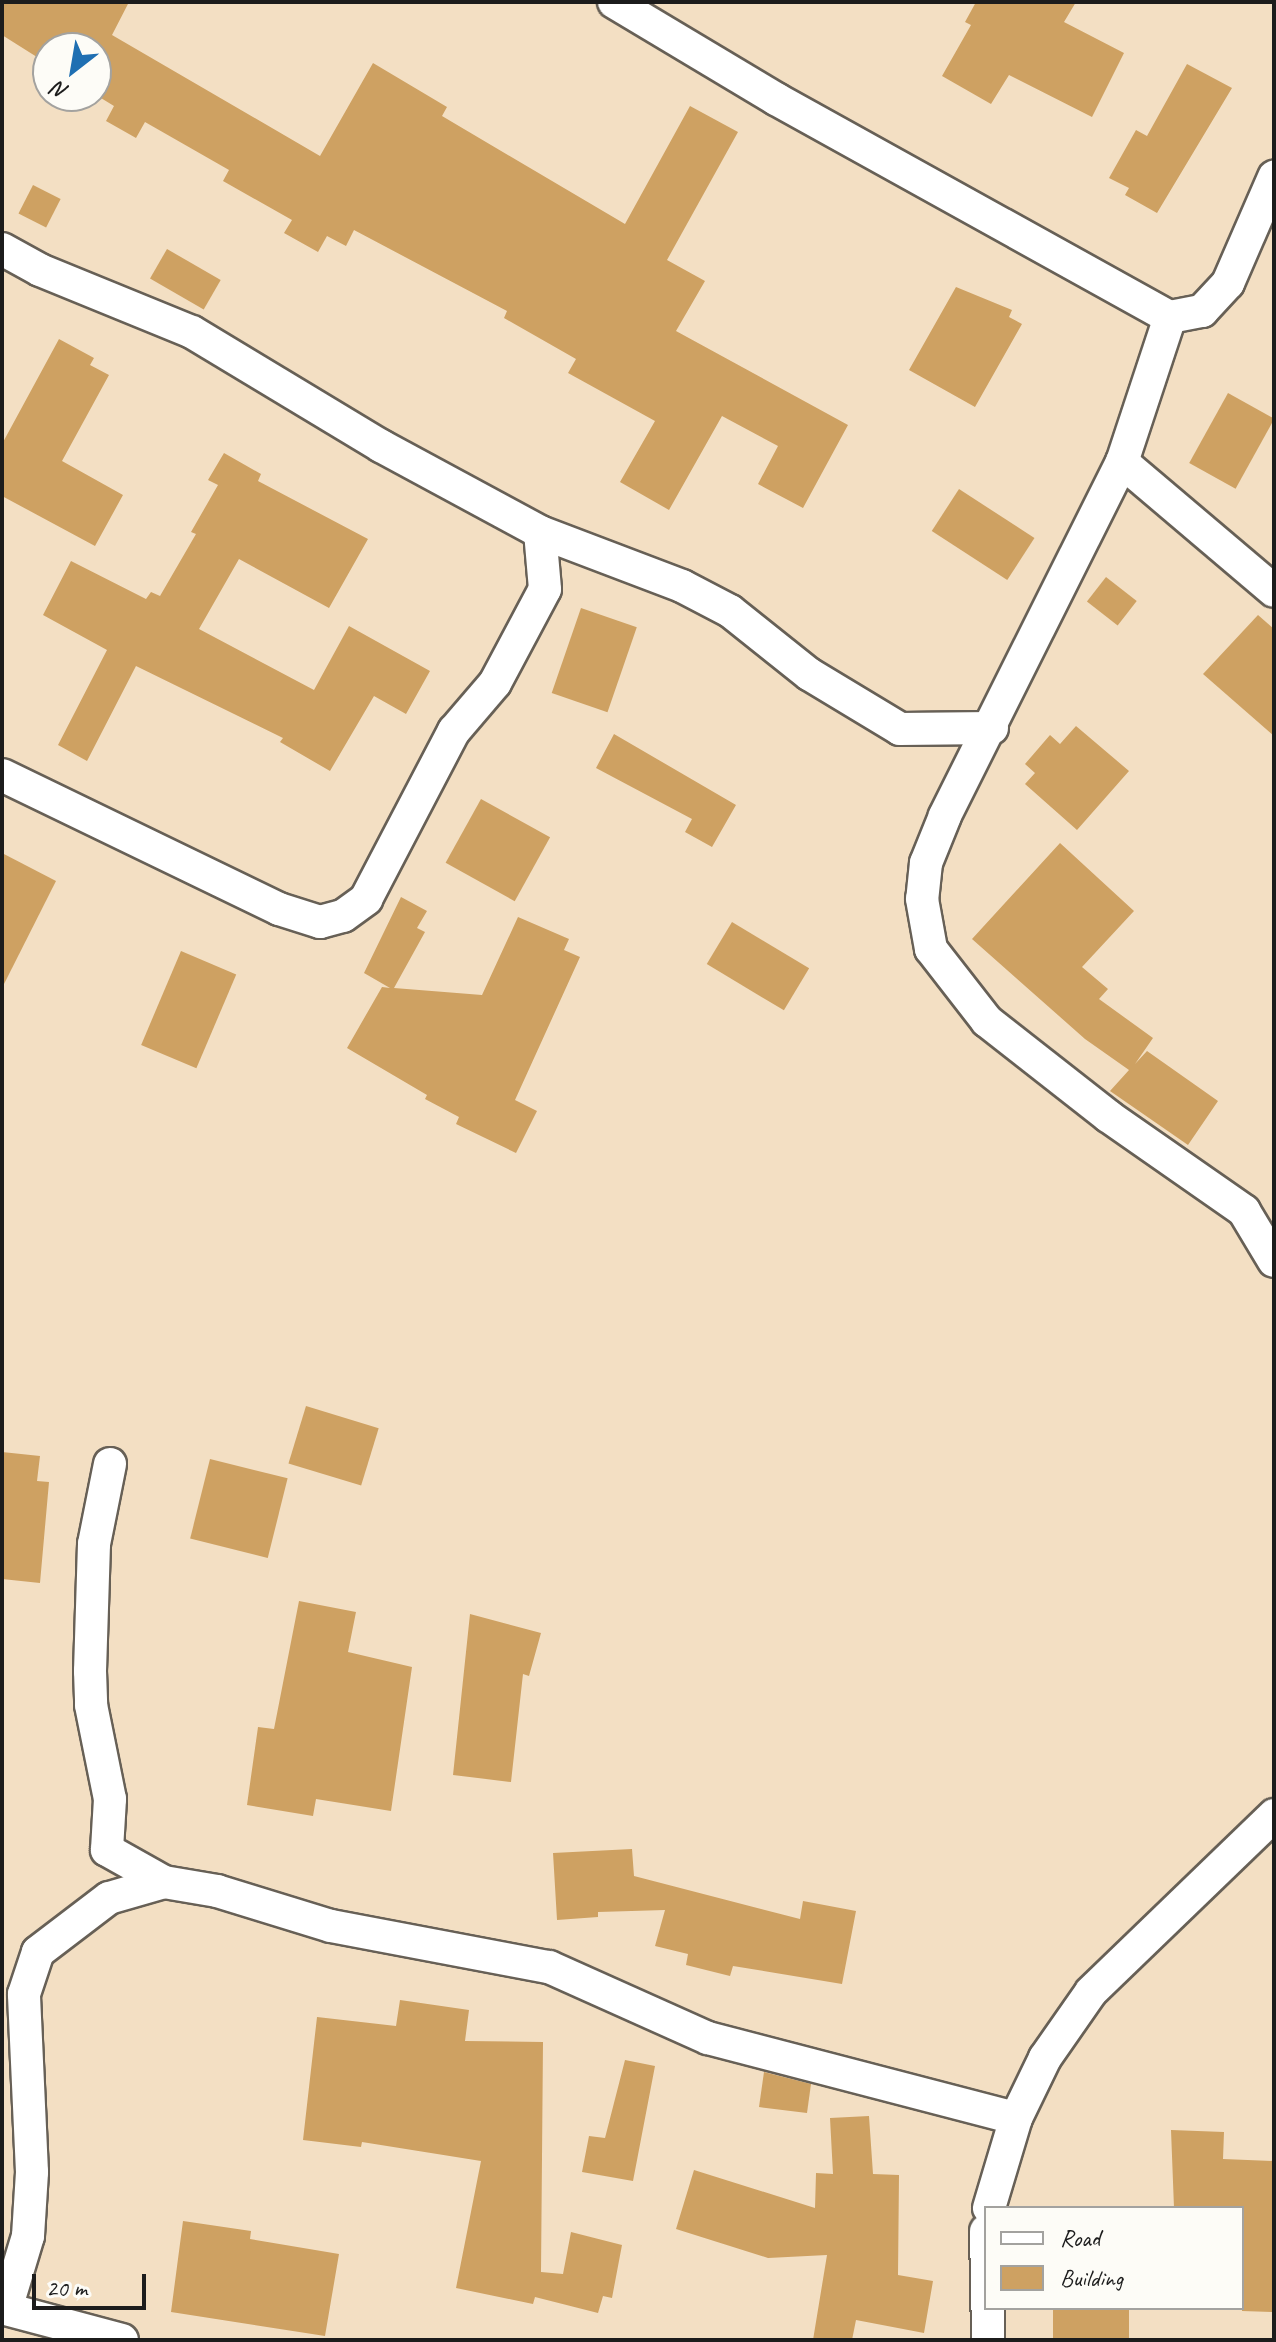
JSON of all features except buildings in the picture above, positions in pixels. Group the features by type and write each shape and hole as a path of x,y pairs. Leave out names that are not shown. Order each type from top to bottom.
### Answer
{"street":[{"path":"614,2 776,99 1170,317 1202,311 1228,283 1274,177"},
{"path":"2,249 40,270 192,332 381,446 540,532 682,586 730,611 809,674 900,729 992,728"},
{"path":"1170,317 1122,462 926,863 922,899 931,949 956,986 1005,1036 1244,1211 1274,1261"},
{"path":"1122,462 1274,591"},
{"path":"2,775 279,909 320,922 343,916 366,899 454,731 495,683 545,589 540,532"},
{"path":"110,1464 94,1544 90,1671 91,1705 110,1799 107,1850 164,1882 217,1891 331,1926 549,1967 708,2038 1016,2118"},
{"path":"990,2206 1016,2118 1045,2058 1091,1992 1274,1815"},
{"path":"122,2340 4,2309 28,2236 32,2172 24,1994 38,1952 109,1898 164,1882"},
{"path":"987,2310 988,2340"}]}
